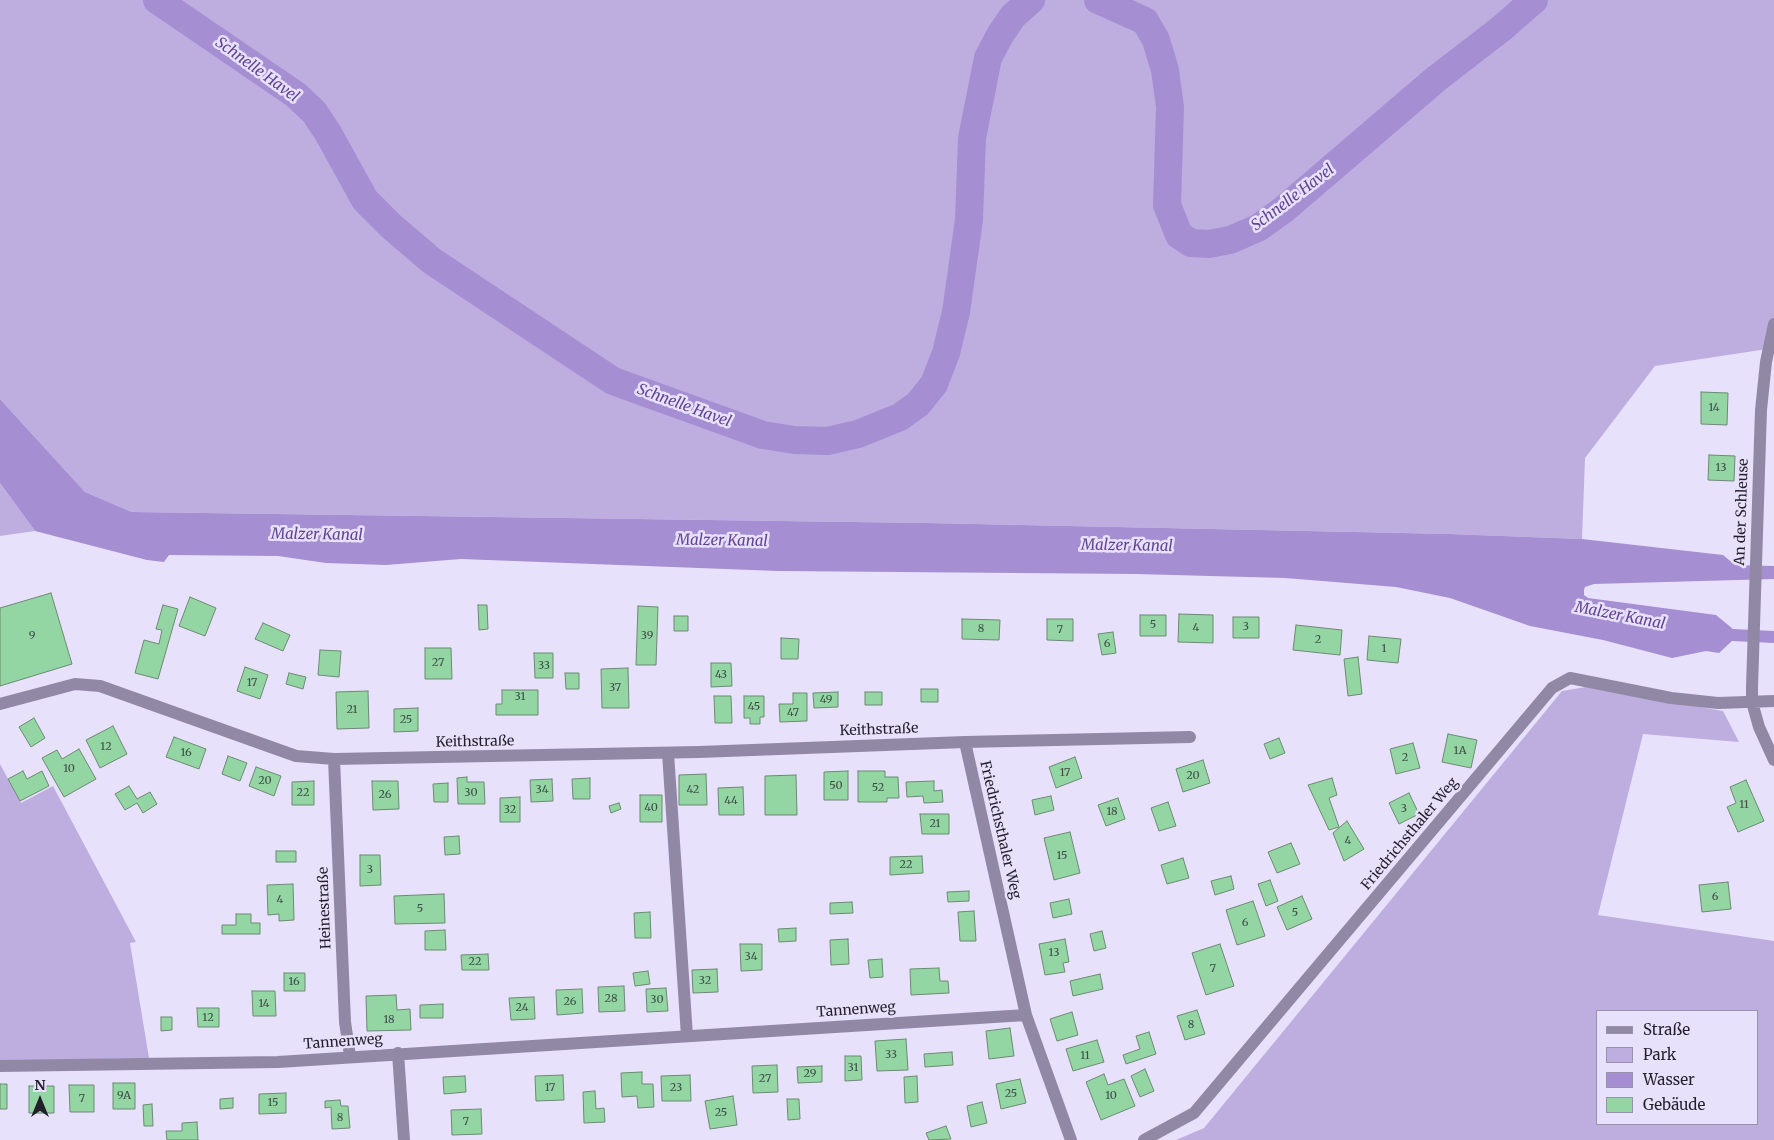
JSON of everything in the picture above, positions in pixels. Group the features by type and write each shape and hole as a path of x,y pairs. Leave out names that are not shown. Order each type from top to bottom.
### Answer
{"street":[{"name":"An der Schleuse","path":"1774,324 1766,362 1761,410 1752,702 1759,726 1774,760"},
{"name":"Friedrichsthaler Weg","path":"1144,1140 1194,1113 1552,688 1570,678 1671,698 1718,703 1752,702"},
{"name":"Keithstraße","path":"0,704 75,684 100,686 296,756 334,759 668,753 965,742"},
{"path":"1752,702 1774,701"},
{"name":"Friedrichsthaler Weg","path":"1071,1140 1026,1015 965,742 1190,737"},
{"path":"668,753 687,1036"},
{"name":"Heinestraße","path":"334,759 345,1022 350,1056"},
{"name":"Tannenweg","path":"0,1066 278,1062 1026,1015"},
{"path":"398,1053 404,1140"}],"green space":[{"path":"0,0 1774,0 1774,348 1655,366 1585,458 1582,539 1450,534 926,523 132,512 85,492 0,399"},
{"path":"0,483 35,531 0,536"},
{"path":"1586,687 1723,711 1739,742 1643,734 1598,915 1774,941 1774,1140 1176,1140 1204,1128 1562,691"},
{"path":"0,764 21,803 53,786 136,942 130,943 149,1058 0,1061"}],"water":[{"name":"Malzer Kanal","path":"0,399 85,492 132,512 926,523 1450,534 1582,539 1723,555 1735,565 1774,566 1774,579 1594,584 1585,587 1584,595 1588,598 1716,615 1733,629 1774,631 1774,643 1732,641 1719,653 1706,651 1672,658 1603,640 1530,626 1450,598 1396,587 1285,578 1136,574 778,571 461,559 386,565 326,563 278,556 169,555 164,562 147,560 35,531 0,483"}],"building":[{"path":"1701,392 1728,393 1727,425 1701,424"},
{"path":"1709,455 1735,456 1734,481 1708,480"},
{"path":"51,593 72,664 0,686 0,608"},
{"path":"190,597 216,608 205,636 179,626"},
{"path":"163,605 178,609 158,679 135,673 144,640 159,644 162,630 156,629"},
{"path":"478,605 487,605 488,629 479,630"},
{"path":"638,606 658,607 656,665 636,665"},
{"path":"1179,614 1213,615 1213,643 1178,642"},
{"path":"1140,615 1166,615 1166,636 1140,636"},
{"path":"674,616 688,616 688,631 674,631"},
{"path":"1233,617 1259,617 1259,638 1233,638"},
{"path":"962,619 1000,620 999,640 962,639"},
{"path":"1047,619 1073,619 1073,641 1047,640"},
{"path":"263,623 290,635 283,651 255,639"},
{"path":"1296,625 1342,630 1340,655 1293,650"},
{"path":"1113,632 1116,653 1102,655 1098,634"},
{"path":"1369,636 1401,639 1398,663 1367,660"},
{"path":"781,638 799,639 798,659 781,659"},
{"path":"425,648 451,648 452,679 425,679"},
{"path":"320,650 341,651 339,677 318,675"},
{"path":"534,653 553,653 553,678 535,678"},
{"path":"1358,657 1362,694 1348,696 1344,659"},
{"path":"711,663 731,663 732,686 711,687"},
{"path":"245,667 268,675 260,699 237,691"},
{"path":"628,668 629,708 602,708 601,669"},
{"path":"289,673 306,677 303,689 286,684"},
{"path":"565,673 579,673 579,689 566,689"},
{"path":"921,689 938,689 938,702 921,702"},
{"path":"502,690 538,690 538,715 496,715 496,704 502,704"},
{"path":"368,691 369,728 337,729 336,692"},
{"path":"838,692 838,707 814,708 813,693"},
{"path":"865,692 882,692 882,705 865,705"},
{"path":"793,693 807,693 807,721 780,722 779,704 793,704"},
{"path":"714,696 731,696 732,723 715,723"},
{"path":"744,696 764,696 764,717 760,717 760,724 750,724 750,718 744,718"},
{"path":"418,708 418,731 394,732 394,709"},
{"path":"34,718 45,738 31,747 19,727"},
{"path":"113,726 127,754 100,768 86,740"},
{"path":"1448,734 1477,740 1471,768 1442,762"},
{"path":"174,737 206,749 199,769 166,757"},
{"path":"1279,738 1285,753 1270,759 1264,744"},
{"path":"1413,743 1420,768 1396,774 1390,749"},
{"path":"79,749 96,779 64,797 42,758 57,750 62,759"},
{"path":"228,756 247,763 240,781 222,774"},
{"path":"1075,757 1082,778 1056,788 1049,767"},
{"path":"1203,760 1210,783 1183,792 1176,769"},
{"path":"256,767 281,776 274,796 249,786"},
{"path":"23,771 27,779 42,771 49,786 20,801 8,779"},
{"path":"848,771 848,800 824,800 824,772"},
{"path":"858,771 885,771 885,777 898,777 899,798 887,798 887,802 858,802"},
{"path":"706,774 707,805 679,805 679,775"},
{"path":"796,775 797,815 765,815 765,776"},
{"path":"467,777 467,782 484,782 485,804 458,804 457,778"},
{"path":"590,778 590,799 573,799 572,779"},
{"path":"1332,778 1337,795 1329,798 1339,827 1329,830 1308,785"},
{"path":"552,779 553,801 531,802 530,780"},
{"path":"1746,780 1764,821 1738,832 1727,807 1736,803 1730,787"},
{"path":"314,781 314,805 292,805 292,782"},
{"path":"372,781 398,781 399,809 373,810"},
{"path":"934,781 934,791 942,790 943,802 924,803 923,796 907,797 906,782"},
{"path":"448,783 448,802 434,802 433,784"},
{"path":"129,786 137,799 150,792 157,804 143,813 137,803 125,810 115,794"},
{"path":"743,787 744,815 719,815 718,788"},
{"path":"1409,793 1419,814 1399,824 1389,803"},
{"path":"640,795 662,795 662,822 640,822"},
{"path":"1051,796 1054,810 1035,815 1032,800"},
{"path":"520,797 520,822 500,822 500,798"},
{"path":"1118,798 1125,819 1106,826 1098,805"},
{"path":"1168,802 1176,826 1159,831 1151,808"},
{"path":"619,803 621,809 611,813 609,806"},
{"path":"920,814 949,814 949,834 922,834"},
{"path":"1347,821 1364,849 1344,861 1333,833"},
{"path":"1070,832 1080,873 1054,880 1044,838"},
{"path":"459,836 460,854 445,855 444,837"},
{"path":"1291,843 1300,864 1277,873 1268,852"},
{"path":"276,851 296,851 296,862 276,862"},
{"path":"360,855 380,855 381,885 360,886"},
{"path":"922,856 923,873 890,875 890,857"},
{"path":"1183,858 1189,878 1167,884 1161,865"},
{"path":"1231,876 1234,889 1215,895 1211,881"},
{"path":"1270,880 1278,901 1266,906 1258,884"},
{"path":"1728,882 1731,909 1702,912 1699,885"},
{"path":"293,884 294,920 279,921 279,914 268,915 267,885"},
{"path":"969,891 969,901 948,902 947,892"},
{"path":"444,894 445,923 395,924 394,896"},
{"path":"1302,896 1312,919 1287,930 1277,907"},
{"path":"1069,899 1072,914 1053,918 1050,903"},
{"path":"1253,901 1265,936 1237,945 1226,910"},
{"path":"852,902 853,913 830,914 830,903"},
{"path":"974,911 976,941 960,941 958,912"},
{"path":"650,912 651,938 635,938 634,913"},
{"path":"236,914 251,914 251,923 260,923 260,934 222,934 222,925 236,925"},
{"path":"796,928 796,941 779,942 778,929"},
{"path":"445,930 446,950 425,950 425,931"},
{"path":"1102,931 1106,948 1094,951 1090,934"},
{"path":"848,939 849,964 831,965 830,940"},
{"path":"1065,939 1069,962 1063,963 1065,972 1045,975 1039,944"},
{"path":"740,944 762,944 762,970 741,971"},
{"path":"1220,944 1234,986 1206,995 1192,953"},
{"path":"488,954 489,970 462,970 461,955"},
{"path":"882,959 883,977 870,978 868,960"},
{"path":"939,968 940,981 948,981 949,993 911,995 910,969"},
{"path":"717,969 718,992 693,993 692,970"},
{"path":"648,971 650,984 635,986 633,973"},
{"path":"284,973 305,973 305,991 284,991"},
{"path":"1100,974 1103,989 1073,996 1070,981"},
{"path":"624,986 625,1011 599,1012 598,987"},
{"path":"666,988 668,1011 647,1012 646,989"},
{"path":"582,989 583,1013 557,1015 556,990"},
{"path":"252,991 275,991 276,1016 253,1016"},
{"path":"396,995 397,1010 410,1009 411,1030 367,1031 366,996"},
{"path":"534,997 535,1019 511,1020 509,998"},
{"path":"443,1004 443,1018 420,1018 420,1005"},
{"path":"197,1008 219,1008 219,1027 198,1027"},
{"path":"1197,1010 1205,1034 1185,1040 1177,1016"},
{"path":"1072,1012 1078,1035 1057,1041 1050,1019"},
{"path":"161,1017 172,1017 172,1030 161,1031"},
{"path":"1010,1028 1014,1056 989,1059 986,1031"},
{"path":"1149,1032 1156,1054 1126,1064 1123,1055 1140,1049 1136,1036"},
{"path":"906,1039 908,1070 877,1071 875,1041"},
{"path":"1097,1040 1104,1062 1073,1071 1066,1049"},
{"path":"952,1052 953,1065 925,1067 924,1054"},
{"path":"845,1056 861,1056 862,1080 845,1081"},
{"path":"777,1065 778,1092 753,1093 752,1066"},
{"path":"822,1066 822,1082 798,1083 797,1067"},
{"path":"1145,1069 1154,1091 1140,1097 1131,1076"},
{"path":"642,1072 642,1084 653,1084 654,1107 638,1108 637,1096 622,1097 621,1073"},
{"path":"1104,1074 1108,1085 1124,1079 1135,1106 1101,1120 1086,1082"},
{"path":"563,1075 564,1100 536,1101 535,1076"},
{"path":"690,1075 691,1101 662,1101 661,1076"},
{"path":"465,1076 466,1092 444,1094 443,1077"},
{"path":"917,1076 918,1102 905,1103 904,1077"},
{"path":"1020,1079 1026,1103 1001,1109 996,1084"},
{"path":"113,1083 135,1083 135,1109 113,1109"},
{"path":"0,1084 7,1084 7,1109 0,1109"},
{"path":"69,1085 94,1085 94,1112 70,1112"},
{"path":"29,1086 54,1086 54,1113 29,1113"},
{"path":"595,1091 596,1109 604,1108 605,1122 584,1123 583,1092"},
{"path":"286,1093 286,1113 259,1114 259,1094"},
{"path":"733,1096 737,1125 710,1129 705,1101"},
{"path":"233,1098 233,1108 220,1109 220,1099"},
{"path":"787,1099 799,1099 800,1119 788,1120"},
{"path":"340,1100 341,1106 348,1106 350,1128 332,1129 331,1107 325,1108 325,1101"},
{"path":"982,1102 987,1123 971,1127 967,1106"},
{"path":"152,1104 153,1126 144,1126 143,1105"},
{"path":"481,1109 482,1134 452,1135 451,1110"},
{"path":"197,1122 198,1140 167,1140 166,1131 182,1131 182,1123"},
{"path":"946,1126 951,1139 929,1140 926,1133"}],"waterway":[{"name":"Schnelle Havel","path":"157,0 296,95 314,112 328,133 365,200 391,226 432,261 613,381 763,435 794,440 827,441 858,434 900,417 918,404 934,384 946,353 956,312 969,220 972,138 988,58 1013,16 1031,0"},
{"name":"Schnelle Havel","path":"1098,0 1145,21 1156,40 1165,70 1170,107 1167,205 1179,235 1191,243 1209,244 1230,240 1258,228 1283,210 1436,79 1502,28 1534,0"}]}
